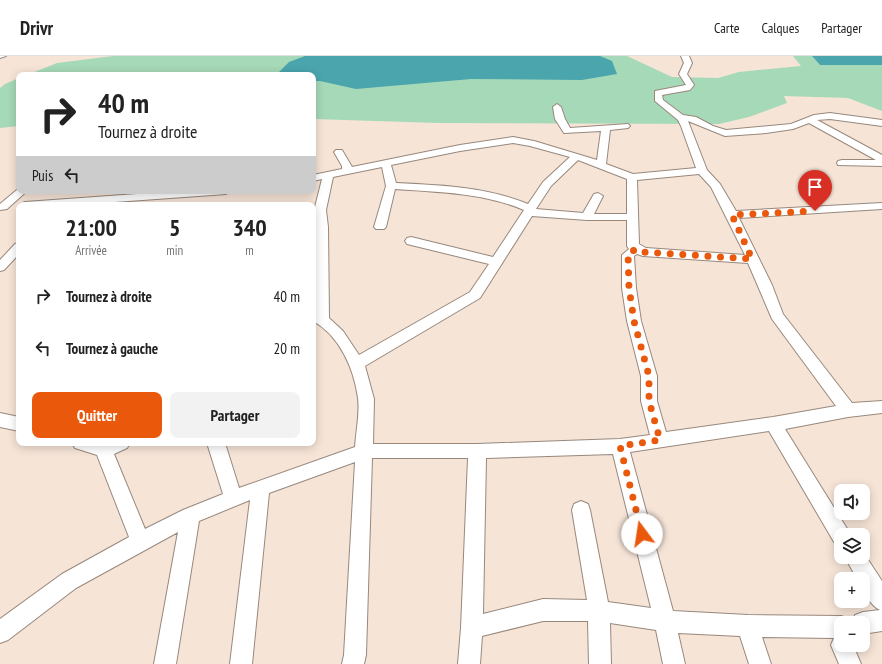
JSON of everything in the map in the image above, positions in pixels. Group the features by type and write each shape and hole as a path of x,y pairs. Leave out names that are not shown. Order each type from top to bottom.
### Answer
{"street":[{"path":"685,56 688,63 683,74 690,85 687,88 658,93 659,102 681,118 686,126 702,171 716,186 732,215 765,285 777,316 848,410"},
{"path":"557,107 560,119 567,131 606,128 611,126 625,126"},
{"path":"681,118 693,119 710,128 724,133 766,130 793,126 810,120 830,116 882,123"},
{"path":"810,120 882,159"},
{"path":"601,166 606,128"},
{"path":"316,178 460,148 513,140 531,143 577,156 632,177 702,171"},
{"path":"339,152 347,166 347,172"},
{"path":"356,364 475,295 547,184 577,156"},
{"path":"842,163 882,163"},
{"path":"380,227 391,186 386,164"},
{"path":"328,176 316,210 322,226 318,317 345,346 356,364 366,399 365,451 355,656 353,664"},
{"path":"632,177 632,246 636,249 643,252 752,259"},
{"path":"391,186 430,188 513,201 530,210 587,217 632,217"},
{"path":"1,207 18,194"},
{"path":"112,202 169,200 207,194"},
{"path":"587,217 598,196"},
{"path":"1,207 16,206"},
{"path":"732,215 882,206"},
{"path":"411,241 496,262"},
{"path":"636,249 628,254 629,288 634,321 649,376 649,401 660,440"},
{"path":"0,266 16,250"},
{"path":"0,632 69,581 140,541 190,516 261,487 365,451 477,451 620,446 773,424 848,410 882,407"},
{"path":"0,420 16,423"},
{"path":"773,424 837,528"},
{"path":"217,446 233,498"},
{"path":"620,446 665,621 674,664"},
{"path":"112,447 140,541"},
{"path":"469,664 472,628 477,451"},
{"path":"241,664 261,487"},
{"path":"581,510 599,611 600,664"},
{"path":"164,664 190,516"},
{"path":"859,564 882,600"},
{"path":"472,628 543,610 599,611 665,621 748,626 834,635"},
{"path":"870,622 882,620"},
{"path":"748,626 760,664"},
{"path":"846,652 850,664"}],"green space":[{"path":"113,56 627,56 672,77 718,78 739,72 801,66 793,56 812,56 820,65 882,65 882,111 848,98 784,96 787,103 749,117 719,124 438,123 316,119 316,72 34,72 57,63"},
{"path":"16,79 16,126 0,128 0,88"}],"water":[{"path":"305,56 600,56 612,61 617,74 582,80 471,79 356,89 316,81 316,72 279,72 289,62"},
{"path":"812,56 882,56 882,65 820,65"}],"route":[{"path":"642,534 620,446 660,440 649,401 649,376 634,321 629,288 628,254 636,249 643,252 752,259 732,215 815,211"}]}
